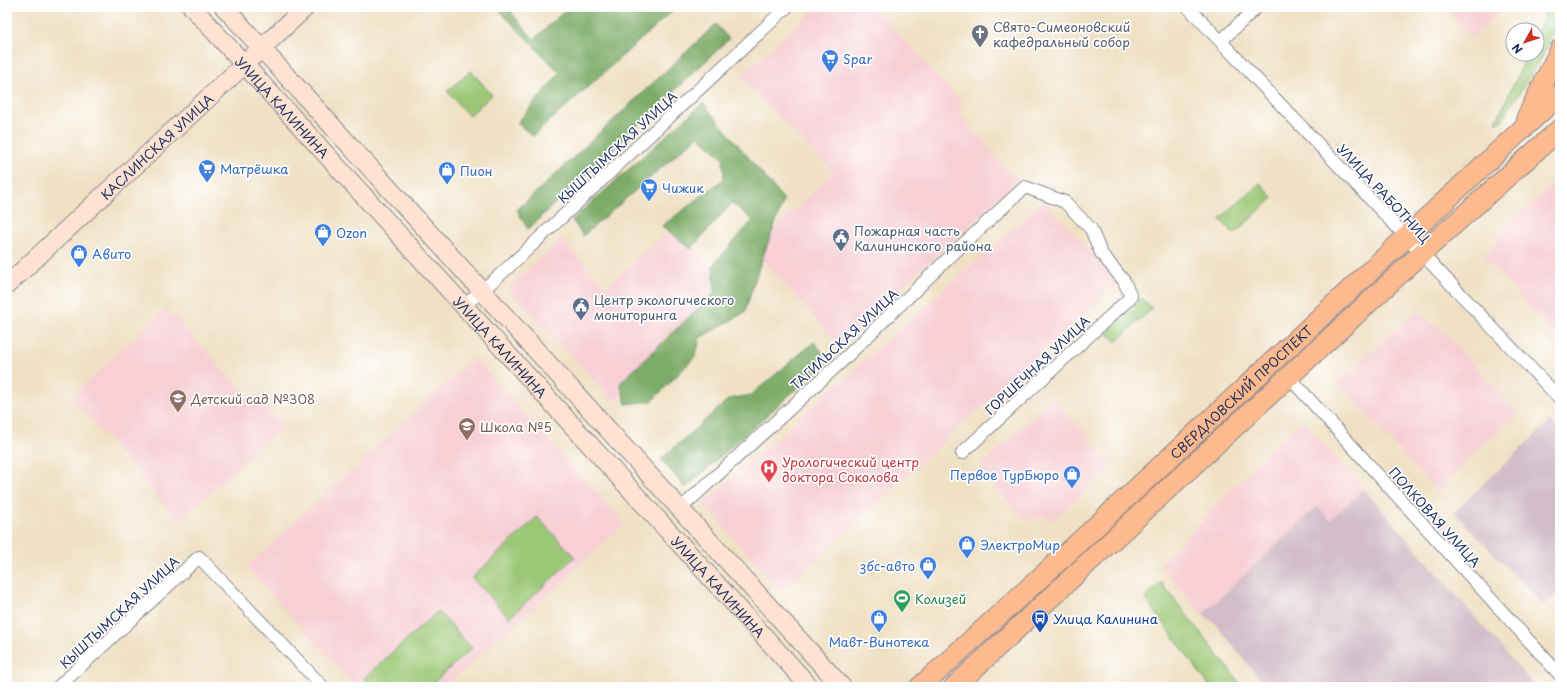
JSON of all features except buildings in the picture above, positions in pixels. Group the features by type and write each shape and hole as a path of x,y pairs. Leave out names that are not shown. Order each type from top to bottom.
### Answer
{"main road":[{"name":"УЛИЦА КАЛИНИНА","path":"192,7 810,687"},
{"name":"УЛИЦА КАЛИНИНА","path":"224,7 842,687"},
{"name":"КАСЛИНСКАЯ УЛИЦА","path":"7,285 306,7"},
{"path":"1520,131 1537,100 1560,50"},
{"name":"СВЕРДЛОВСКИЙ ПРОСПЕКТ","path":"920,687 1063,557 1405,236 1560,94"},
{"name":"СВЕРДЛОВСКИЙ ПРОСПЕКТ","path":"954,687 1421,254 1560,129"},
{"path":"1520,164 1560,147"}],"street":[{"name":"КЫШТЫМСКАЯ УЛИЦА","path":"464,306 482,291 787,7"},
{"name":"УЛИЦА РАБОТНИЦ","path":"1188,7 1560,399"},
{"path":"1221,41 1257,7"},
{"name":"ТАГИЛЬСКАЯ УЛИЦА","path":"680,509 842,361 959,248 1025,187 1065,202 1091,229 1101,253 1124,281 1130,297"},
{"name":"ГОРШЕЧНАЯ УЛИЦА","path":"962,453 1130,297"},
{"name":"ПОЛКОВАЯ УЛИЦА","path":"1289,377 1560,675"},
{"name":"КЫШТЫМСКАЯ УЛИЦА","path":"58,687 199,557 323,687"}],"shaded area":[{"path":"817,7 874,7 962,103 959,113 1017,182 839,345 754,250 833,172 740,77"},
{"path":"1444,7 1505,7 1472,37"},
{"path":"1560,178 1560,326 1553,333 1483,256 1499,241 1495,237"},
{"path":"1044,201 1119,282 781,591 703,503"},
{"path":"674,226 735,294 614,402 508,288 561,239 606,287"},
{"name":"Детский сад №308","path":"166,308 249,398 253,394 283,426 179,521 71,397"},
{"path":"1417,310 1443,331 1518,413 1456,471 1455,476 1437,492 1337,382"},
{"name":"Школа №5","path":"474,358 625,524 445,687 356,687 246,567"},
{"path":"1053,398 1113,465 1053,520 1042,516 1027,521 994,487 980,467"},
{"path":"1302,420 1364,489 1330,520 1317,506 1202,615 1160,564 1276,444"},
{"path":"1550,421 1560,431 1560,591 1544,606 1454,512"},
{"path":"1364,489 1534,685 1531,687 1266,687 1215,623 1202,615 1317,506 1330,520"}],"green space":[{"path":"501,7 517,7 511,13 534,39 569,7 677,7 533,136 517,123 560,73 499,10"},
{"path":"1547,7 1560,7 1560,19 1545,51 1545,22 1542,22"},
{"path":"716,24 729,39 528,229 517,210"},
{"path":"1524,62 1539,62 1501,122 1496,122"},
{"path":"471,71 492,95 469,116 447,91"},
{"path":"703,103 784,200 759,267 745,312 700,338 696,356 652,401 626,404 620,383 715,292 713,265 753,220 732,203 691,249 662,226 724,179 723,158 698,136 583,236 572,220"},
{"path":"1260,183 1273,198 1234,234 1220,219"},
{"path":"1142,298 1152,309 1116,342 1106,331"},
{"path":"814,342 829,360 685,488 661,459 729,399 751,395"},
{"path":"537,517 575,557 509,618 472,578"},
{"path":"1161,582 1243,687 1210,687 1145,598"},
{"path":"438,611 472,648 429,687 372,687 364,678"}],"place":[{"name":"Свято-Симеоновский кафедральный собор","path":"980,48"},
{"name":"Spar","path":"830,73"},
{"name":"Матрёшка","path":"207,183"},
{"name":"Пион","path":"447,185"},
{"name":"Чижик","path":"649,202"},
{"name":"Ozon","path":"323,247"},
{"name":"Пожарная часть Калининского района","path":"841,252"},
{"name":"Авито","path":"79,268"},
{"name":"Центр экологического мониторинга","path":"581,321"},
{"name":"Детский сад №308","path":"178,413"},
{"name":"Школа №5","path":"467,441"},
{"name":"Урологический центр доктора Соколова","path":"769,483"},
{"name":"Первое ТурБюро","path":"1072,489"},
{"name":"ЭлектроМир","path":"967,559"},
{"name":"збс-авто","path":"928,580"},
{"name":"Колизей","path":"902,613"},
{"name":"Мавт-Винотека","path":"879,633"},
{"name":"Улица Калинина","path":"1040,633"}]}
